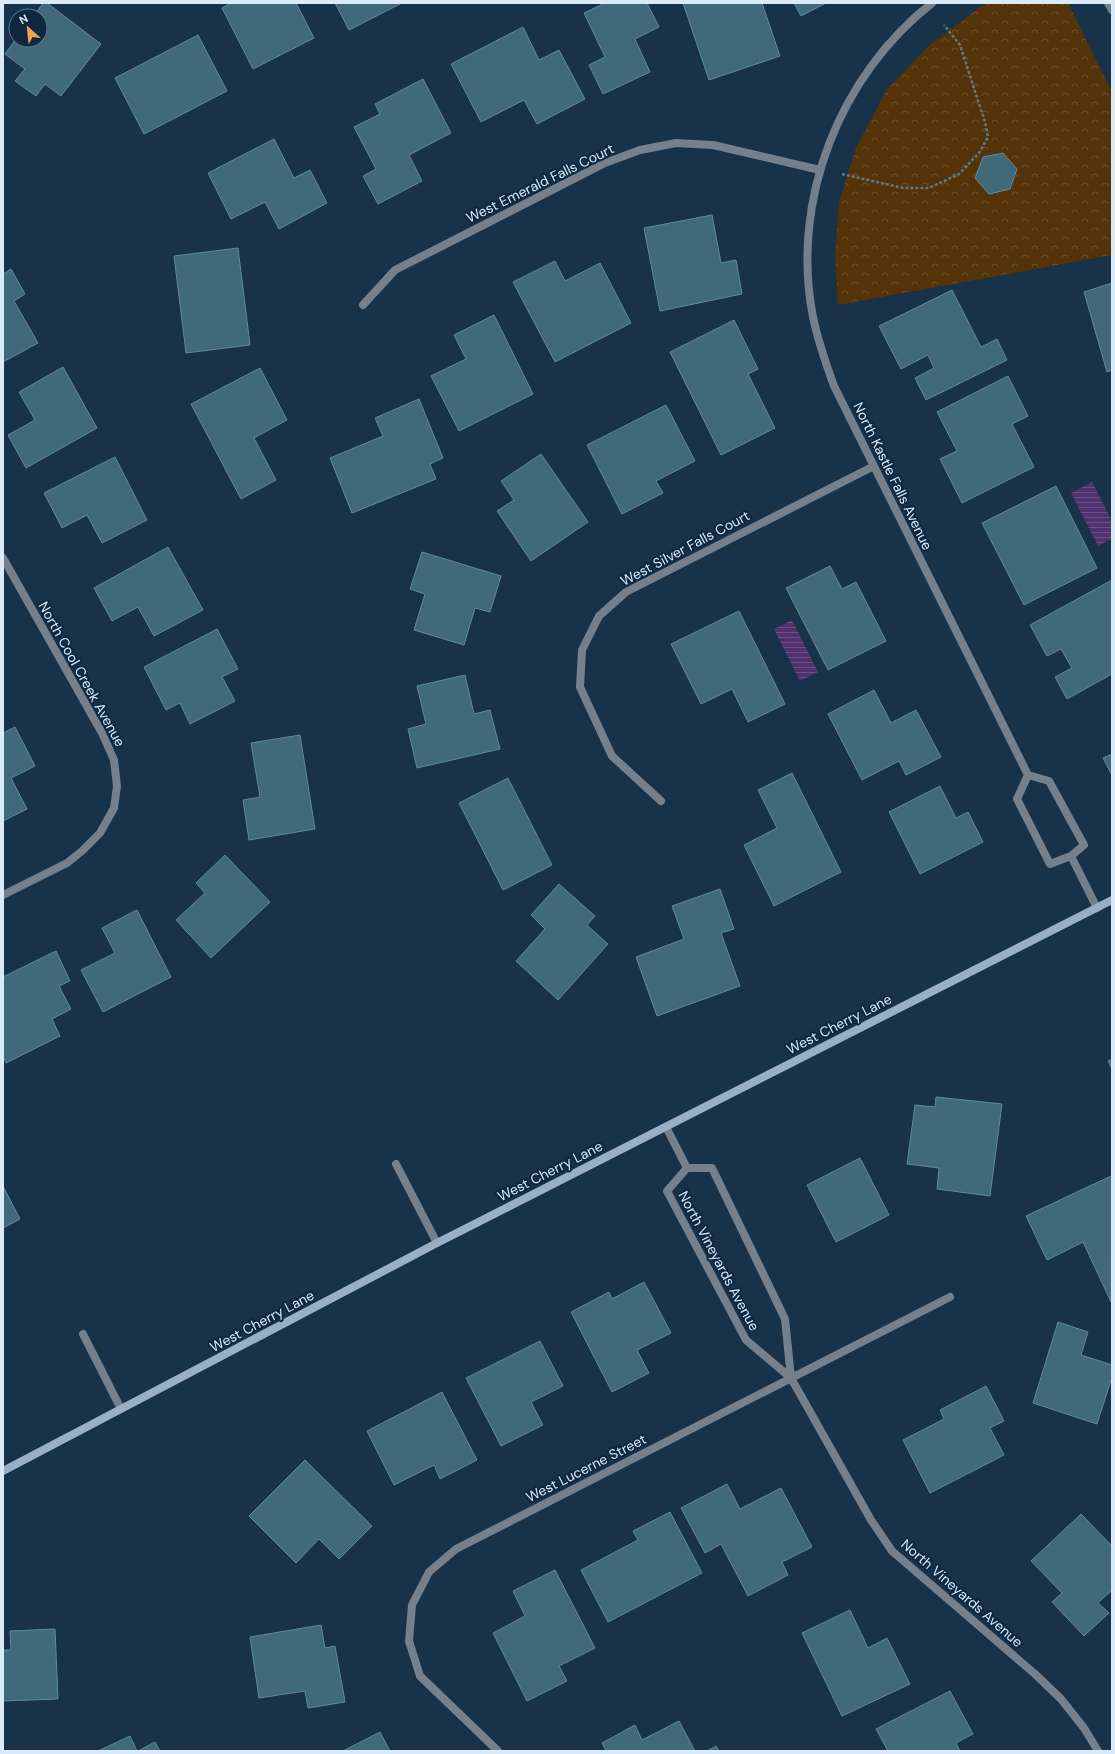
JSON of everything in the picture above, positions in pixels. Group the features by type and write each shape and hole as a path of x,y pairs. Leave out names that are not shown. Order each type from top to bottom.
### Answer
{"main road":[{"name":"West Cherry Lane","path":"3,1471 437,1243 1112,900"}],"street":[{"name":"North Kastle Falls Avenue","path":"932,3 918,14 892,40 869,69 832,134 820,170 812,206 808,243 808,279 813,316 822,353 834,386 1028,775"},
{"path":"1108,3 1112,10"},
{"name":"West Emerald Falls Court","path":"363,305 395,270 605,163 640,150 676,143 713,145 820,170"},
{"name":"West Silver Falls Court","path":"661,801 612,756 580,687 582,650 599,616 626,592 874,466"},
{"name":"North Cool Creek Avenue","path":"3,558 102,733 114,760 117,786 114,808 100,833 67,863 3,895"},
{"path":"1028,775 1048,781 1084,845 1071,856 1050,864 1017,799 1028,775"},
{"path":"1071,856 1096,908"},
{"name":"North Vineyards Avenue","path":"666,1127 687,1168"},
{"path":"396,1164 437,1243"},
{"name":"North Vineyards Avenue","path":"792,1378 785,1319 712,1168 687,1168 667,1191 746,1340 792,1378 871,1520 892,1551 1034,1674 1061,1700 1084,1728 1098,1751"},
{"path":"792,1378 950,1297"},
{"path":"83,1334 121,1409"},
{"name":"West Lucerne Street","path":"498,1751 420,1676 409,1641 412,1605 429,1572 456,1548 792,1378"}],"path":[{"path":"836,172 903,188 929,188 959,174 979,153 988,137 985,122 960,45 944,25"}],"green space":[{"path":"989,3 1068,3 1112,92 1112,255 838,305 835,256 839,202 856,148 887,89 931,44 979,8"}],"shaded area":[{"path":"1092,482 1112,521 1112,539 1098,546 1071,493"},
{"path":"792,620 818,672 800,681 774,629"}],"building":[{"path":"43,3 47,3 101,44 61,96 45,84 36,96 15,81 25,69 5,54 9,48 48,48 48,8 40,8"},
{"path":"231,3 296,3 314,38 253,69 222,8"},
{"path":"335,3 402,3 349,30"},
{"path":"605,3 647,3 659,27 635,39 650,72 603,94 589,65 605,57 584,13"},
{"path":"683,3 762,3 780,56 709,80"},
{"path":"794,3 826,3 801,16"},
{"path":"523,27 539,60 559,50 585,99 537,124 524,100 481,122 451,64"},
{"path":"198,35 227,91 144,134 115,78"},
{"path":"423,79 451,133 409,155 422,181 378,204 363,176 376,169 354,127 380,114 375,104"},
{"path":"274,139 294,178 310,170 327,203 279,229 265,202 231,219 208,173"},
{"path":"1003,153 1017,169 1010,189 989,194 975,178 983,157"},
{"path":"712,215 721,263 736,260 742,294 660,311 644,228"},
{"path":"238,248 250,345 186,353 174,256"},
{"path":"555,261 565,281 600,263 631,323 555,362 513,282"},
{"path":"11,269 25,294 14,301 38,343 3,362 3,274"},
{"path":"1112,283 1112,370 1107,372 1084,292"},
{"path":"952,290 981,347 997,339 1007,360 926,400 915,378 934,368 928,355 901,369 879,326"},
{"path":"494,315 533,394 459,431 431,376 466,359 454,335"},
{"path":"734,320 758,369 748,374 775,428 721,455 670,352"},
{"path":"63,367 97,428 26,468 8,435 35,420 19,392"},
{"path":"260,368 287,420 254,438 276,480 241,499 191,404"},
{"path":"1008,376 1028,416 1012,424 1034,467 962,503 940,459 957,451 937,412"},
{"path":"419,399 443,458 430,464 436,479 352,513 330,458 383,436 375,418"},
{"path":"666,405 695,461 656,481 663,493 622,514 587,445"},
{"path":"541,454 588,522 531,561 497,511 514,500 501,481"},
{"path":"115,457 147,520 102,543 87,515 62,528 44,493"},
{"path":"1056,486 1097,568 1024,605 982,523"},
{"path":"168,547 203,610 154,636 138,607 112,621 94,588"},
{"path":"422,552 501,576 490,612 475,608 464,645 414,630 425,594 410,589"},
{"path":"830,566 842,589 856,582 886,641 828,670 786,588"},
{"path":"1112,580 1112,674 1067,699 1055,677 1072,668 1061,649 1047,656 1030,625"},
{"path":"739,611 785,704 748,722 732,689 701,704 671,644"},
{"path":"217,629 238,669 222,677 235,701 190,724 180,703 166,710 144,667"},
{"path":"465,675 474,714 490,710 500,749 417,768 408,729 426,724 417,686"},
{"path":"874,690 891,723 916,710 941,757 906,775 899,761 862,780 828,714"},
{"path":"15,727 35,766 11,778 27,809 3,821 3,733"},
{"path":"300,735 315,829 249,840 243,800 260,797 251,743"},
{"path":"1112,754 1112,775 1103,758"},
{"path":"792,773 841,872 774,906 744,845 777,828 758,790"},
{"path":"508,778 552,865 503,890 459,803"},
{"path":"940,786 956,818 968,812 983,842 920,874 889,812"},
{"path":"225,855 270,902 211,958 176,920 205,893 196,883"},
{"path":"559,884 595,916 587,925 608,944 558,1000 516,961 545,929 531,915"},
{"path":"720,889 734,929 721,933 740,986 657,1016 636,957 684,939 672,906"},
{"path":"137,910 171,977 103,1012 81,970 115,953 102,928"},
{"path":"56,951 70,981 59,986 71,1009 52,1019 60,1036 6,1063 3,1056 3,977"},
{"path":"1112,1059 1112,1069 1108,1061"},
{"path":"936,1097 1002,1104 990,1196 937,1189 939,1168 907,1164 915,1105 935,1107"},
{"path":"860,1158 889,1215 836,1242 807,1185"},
{"path":"1111,1176 1111,1302 1083,1242 1047,1260 1026,1216"},
{"path":"3,1186 20,1219 3,1228"},
{"path":"644,1282 671,1333 637,1350 649,1373 612,1392 571,1312 609,1292 612,1299"},
{"path":"1058,1322 1088,1332 1081,1355 1112,1365 1112,1377 1097,1424 1033,1403"},
{"path":"540,1341 563,1386 531,1402 543,1425 501,1446 466,1378"},
{"path":"986,1386 1004,1421 990,1428 1004,1455 930,1493 903,1440 944,1419 940,1410"},
{"path":"442,1392 477,1460 440,1479 434,1465 394,1485 367,1431"},
{"path":"305,1460 372,1526 339,1559 319,1539 296,1563 249,1516"},
{"path":"727,1484 740,1509 781,1488 812,1547 782,1562 788,1575 748,1596 721,1544 705,1553 681,1508"},
{"path":"670,1512 702,1573 608,1622 581,1570 638,1540 633,1531"},
{"path":"1081,1514 1112,1546 1112,1590 1098,1603 1109,1613 1084,1636 1052,1602 1062,1593 1031,1561"},
{"path":"555,1570 595,1648 559,1666 567,1681 527,1701 493,1633 525,1616 513,1591"},
{"path":"850,1610 868,1648 887,1638 910,1684 842,1716 802,1633"},
{"path":"321,1625 325,1648 335,1646 345,1702 308,1708 305,1691 259,1698 250,1637"},
{"path":"55,1629 58,1699 3,1701 3,1650 11,1650 10,1631"},
{"path":"950,1691 973,1734 956,1743 960,1751 888,1751 876,1729"},
{"path":"679,1721 695,1751 606,1751 602,1743 635,1725 642,1740"},
{"path":"380,1732 390,1751 343,1751"},
{"path":"130,1736 137,1751 98,1751"},
{"path":"155,1742 160,1751 138,1751"},
{"path":"716,1746 719,1751 707,1751"}]}
